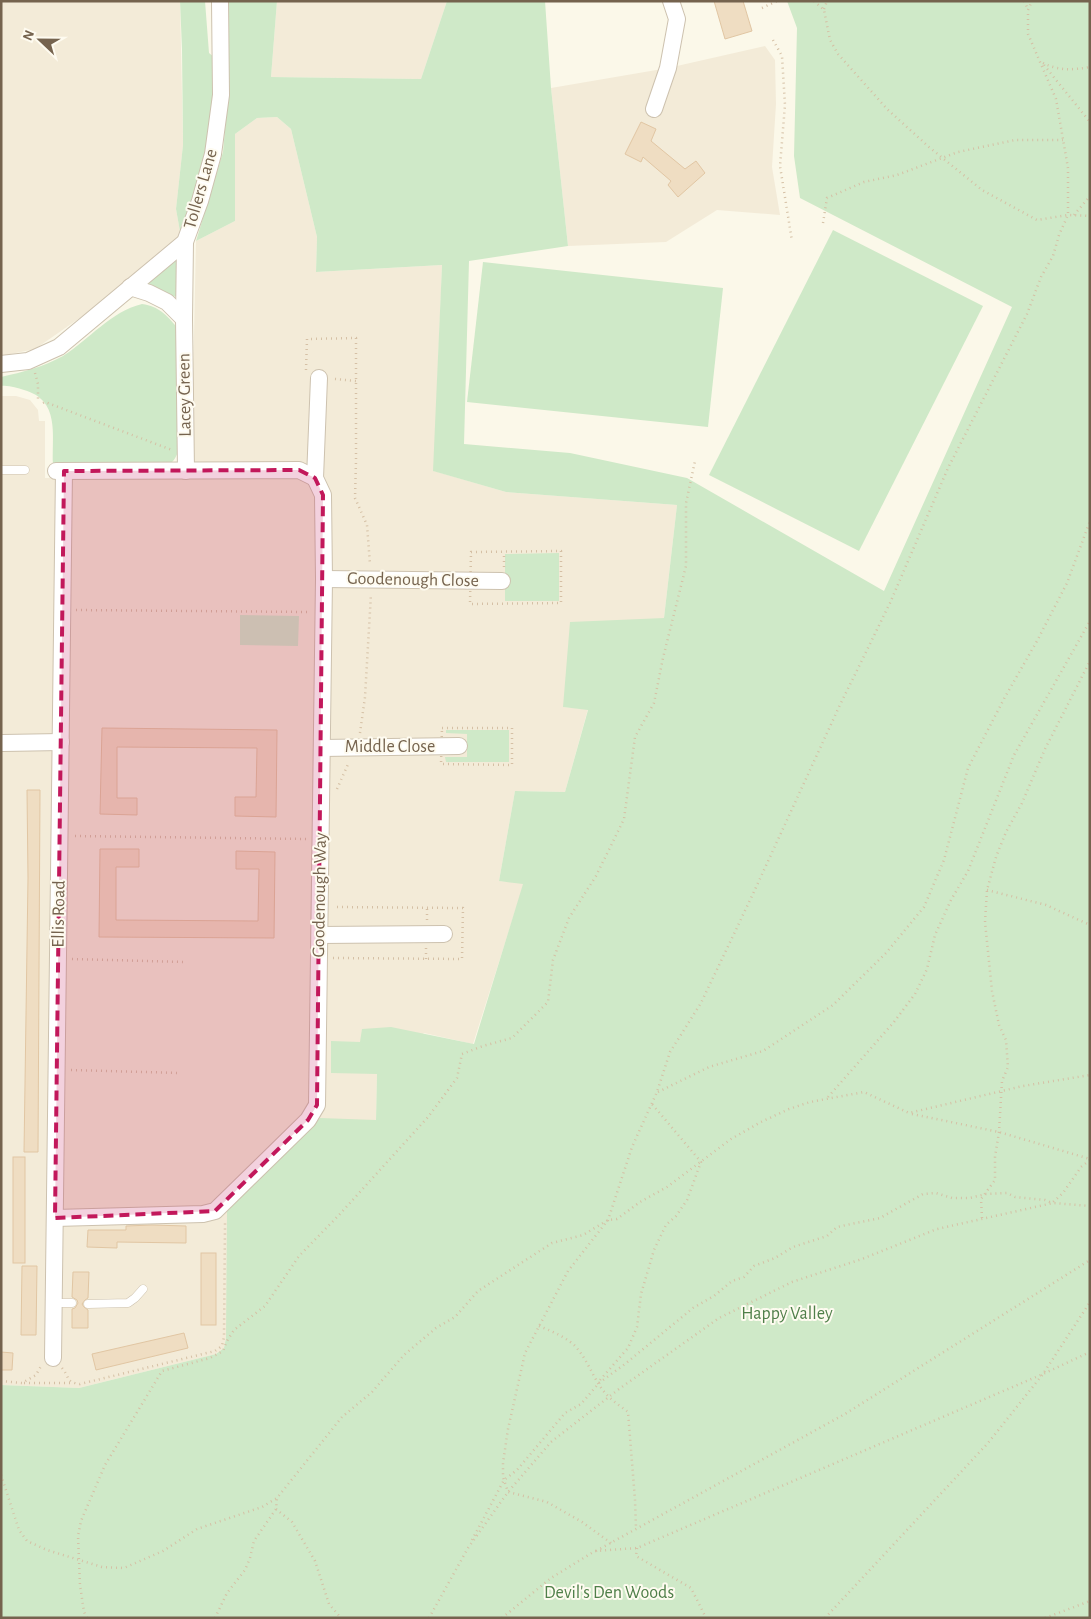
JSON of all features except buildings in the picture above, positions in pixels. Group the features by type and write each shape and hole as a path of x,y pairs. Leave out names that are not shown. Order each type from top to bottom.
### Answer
{"street":[{"name":"Tollers Lane","path":"1,364 31,359 59,346 185,242 206,183 214,146 221,95 220,1"},
{"path":"654,109 668,68 678,19 671,1"},
{"name":"Lacey Green","path":"185,242 186,463"},
{"path":"130,287 168,302 184,319"},
{"name":"Goodenough Way","path":"55,1218 202,1214 215,1211 308,1120 317,1105 324,612 322,495 315,478 319,378"},
{"path":"186,463 300,470 315,478"},
{"name":"Ellis Road","path":"53,1358 62,610 56,471 186,463"},
{"name":"Goodenough Close","path":"324,579 502,581"},
{"path":"3,743 61,742"},
{"name":"Middle Close","path":"322,748 458,746"},
{"path":"320,936 444,934"}],"lane":[{"path":"1,470 25,470"},
{"path":"88,1304 128,1302 135,1298 143,1289"},
{"path":"54,1303 72,1303"}],"path":[{"path":"762,8 777,1"},
{"path":"814,1 824,10"},
{"path":"827,1 824,10 830,40 838,54 887,109 942,158 982,190 1037,220 1068,214 1090,216"},
{"path":"1024,1 1028,10"},
{"path":"508,1492 504,1480 503,1462 508,1429 525,1353 568,1271 608,1220 632,1146 657,1092 670,1052 701,1003 756,888 839,707 890,603 948,468 1027,314 1041,277 1053,256 1059,234 1068,214 1068,168 1056,99 1042,62 1028,34 1028,10 1032,1"},
{"path":"773,40 782,56 785,105 780,166 792,241"},
{"path":"1042,62 1054,68 1072,70 1090,67"},
{"path":"1042,62 1090,122"},
{"path":"823,223 827,198 864,182 897,175 958,152 1015,140 1063,140"},
{"path":"1074,215 1090,196"},
{"path":"31,359 38,384 38,399"},
{"path":"42,402 186,463"},
{"path":"87,1618 84,1612 78,1536 83,1513 105,1465 162,1371 210,1358 223,1351 234,1330 264,1306 298,1256 339,1215 428,1117 457,1078 462,1054 512,1038 548,1002 553,960 569,918 596,876 624,819 635,737 654,703 686,566 686,504 695,461"},
{"path":"657,1092 709,1067 763,1052 833,1005 886,952 924,907 944,860 968,768 1067,583 1090,521"},
{"path":"62,610 324,612"},
{"path":"827,1098 894,1022 915,994 927,969 935,935 951,900 968,871 1014,755 1090,621"},
{"path":"982,1218 981,1199 995,1180 994,1157 999,1132 1002,1081 1008,1067 1006,1040 999,1025 992,991 985,922 987,890 996,857 1006,832 1022,803 1045,749 1090,661"},
{"path":"442,728 512,728 512,765 441,764 441,747 442,728"},
{"path":"60,836 321,839"},
{"path":"987,890 1046,905 1090,925"},
{"path":"58,959 184,962"},
{"path":"57,1069 180,1073"},
{"path":"909,1113 1023,1086 1090,1075"},
{"path":"1,1474 18,1530 27,1541 79,1562 102,1568 124,1568 164,1551 198,1529 262,1507 277,1498 342,1417 372,1392 404,1355 436,1328 455,1317 478,1291 552,1243 583,1235 608,1220 617,1219 640,1202 666,1187 731,1139 761,1122 789,1109 827,1098 864,1092 909,1113 999,1132 1090,1160"},
{"path":"652,1104 701,1162"},
{"path":"598,1383 625,1364 693,1308 714,1296 732,1280 744,1277 754,1266 775,1258 793,1247 827,1236 837,1227 880,1218 923,1194 936,1194 952,1198 970,1198 1007,1193 1015,1197 1045,1200 1052,1203 1064,1193 1081,1167 1090,1160"},
{"path":"429,1618 504,1480 516,1470 565,1413 581,1404 628,1348 637,1327 641,1294 654,1250 666,1225 676,1216 687,1200 701,1162"},
{"path":"1,1382 80,1384 214,1351 222,1346 224,1337 225,1202"},
{"path":"468,1548 508,1492 551,1442 609,1397 719,1318 784,1286 937,1229 1053,1203 1090,1206"},
{"path":"502,1618 551,1578 611,1542 845,1414 1090,1260"},
{"path":"825,1618 988,1444 1043,1374 1090,1302"},
{"path":"539,1326 554,1332 573,1345 586,1361 598,1383 609,1397 628,1412 636,1500 636,1529"},
{"path":"594,1552 636,1548 1043,1374 1090,1352"},
{"path":"22,1383 36,1375 39,1367 53,1358 66,1372 68,1379 72,1383"},
{"path":"508,1492 547,1502 582,1522 611,1542"},
{"path":"215,1618 227,1593 245,1570 254,1541 276,1509 277,1498"},
{"path":"276,1509 292,1522 314,1561 328,1604 341,1618"},
{"path":"636,1548 636,1556 691,1588 706,1618"},
{"path":"1044,1618 1090,1601"}],"highlighted area":[{"path":"299,470 315,478 323,495 317,1105 308,1120 215,1211 55,1218 64,471"}],"shaded area":[{"path":"1,1 180,1 183,145 176,209 181,237 84,315 35,349 1,356"},
{"path":"277,1 447,1 421,79 271,77"},
{"path":"765,46 775,60 776,104 772,167 780,215 717,210 666,242 568,246 551,88 668,68"},
{"path":"277,117 291,129 317,237 316,272 442,265 434,471 506,492 677,505 664,618 563,707 588,709 565,792 515,791 499,881 524,883 473,1044 424,1033 377,1074 376,1121 226,1338 224,1348 216,1354 79,1388 1,1385 1,396 16,396 30,400 38,410 39,421 45,421 45,478 191,479 196,241 235,221 235,134 257,118"}],"green space":[{"path":"180,1 205,1 209,53 215,58 216,87 208,153 181,237 176,209 183,145"},
{"name":"Happy Valley","path":"227,1 277,1 271,77 421,79 447,1 545,1 551,88 568,246 469,261 464,444 570,453 687,478 884,591 1012,307 800,198 794,156 797,28 787,1 1090,1 1090,1618 1,1618 1,1385 79,1388 216,1354 224,1348 226,1338 227,1211 320,1118 376,1120 377,1074 331,1073 331,1041 360,1042 362,1029 391,1027 474,1044 523,884 499,881 515,791 565,792 588,710 563,707 570,622 664,618 677,505 506,492 433,471 442,265 316,272 317,237 291,129 277,117 257,118 235,134 235,221 196,241 223,152 228,96"},
{"path":"833,230 983,306 859,551 709,475"},
{"path":"174,259 178,262 177,296 173,297 167,293 147,287 147,283"},
{"path":"483,262 723,288 708,427 467,402"},
{"path":"142,304 162,312 177,327 178,452 175,459 166,466 53,463 53,430 49,410 36,395 24,390 1,386 1,377 33,369 63,356 110,319"},
{"path":"559,553 559,601 505,601 505,554"},
{"path":"240,615 299,616 298,646 240,645"},
{"path":"446,730 509,730 509,762 446,762 445,757 467,757 467,734 446,733"}],"park label":[{"name":"Devil's Den Woods","path":"609,1593"}]}
